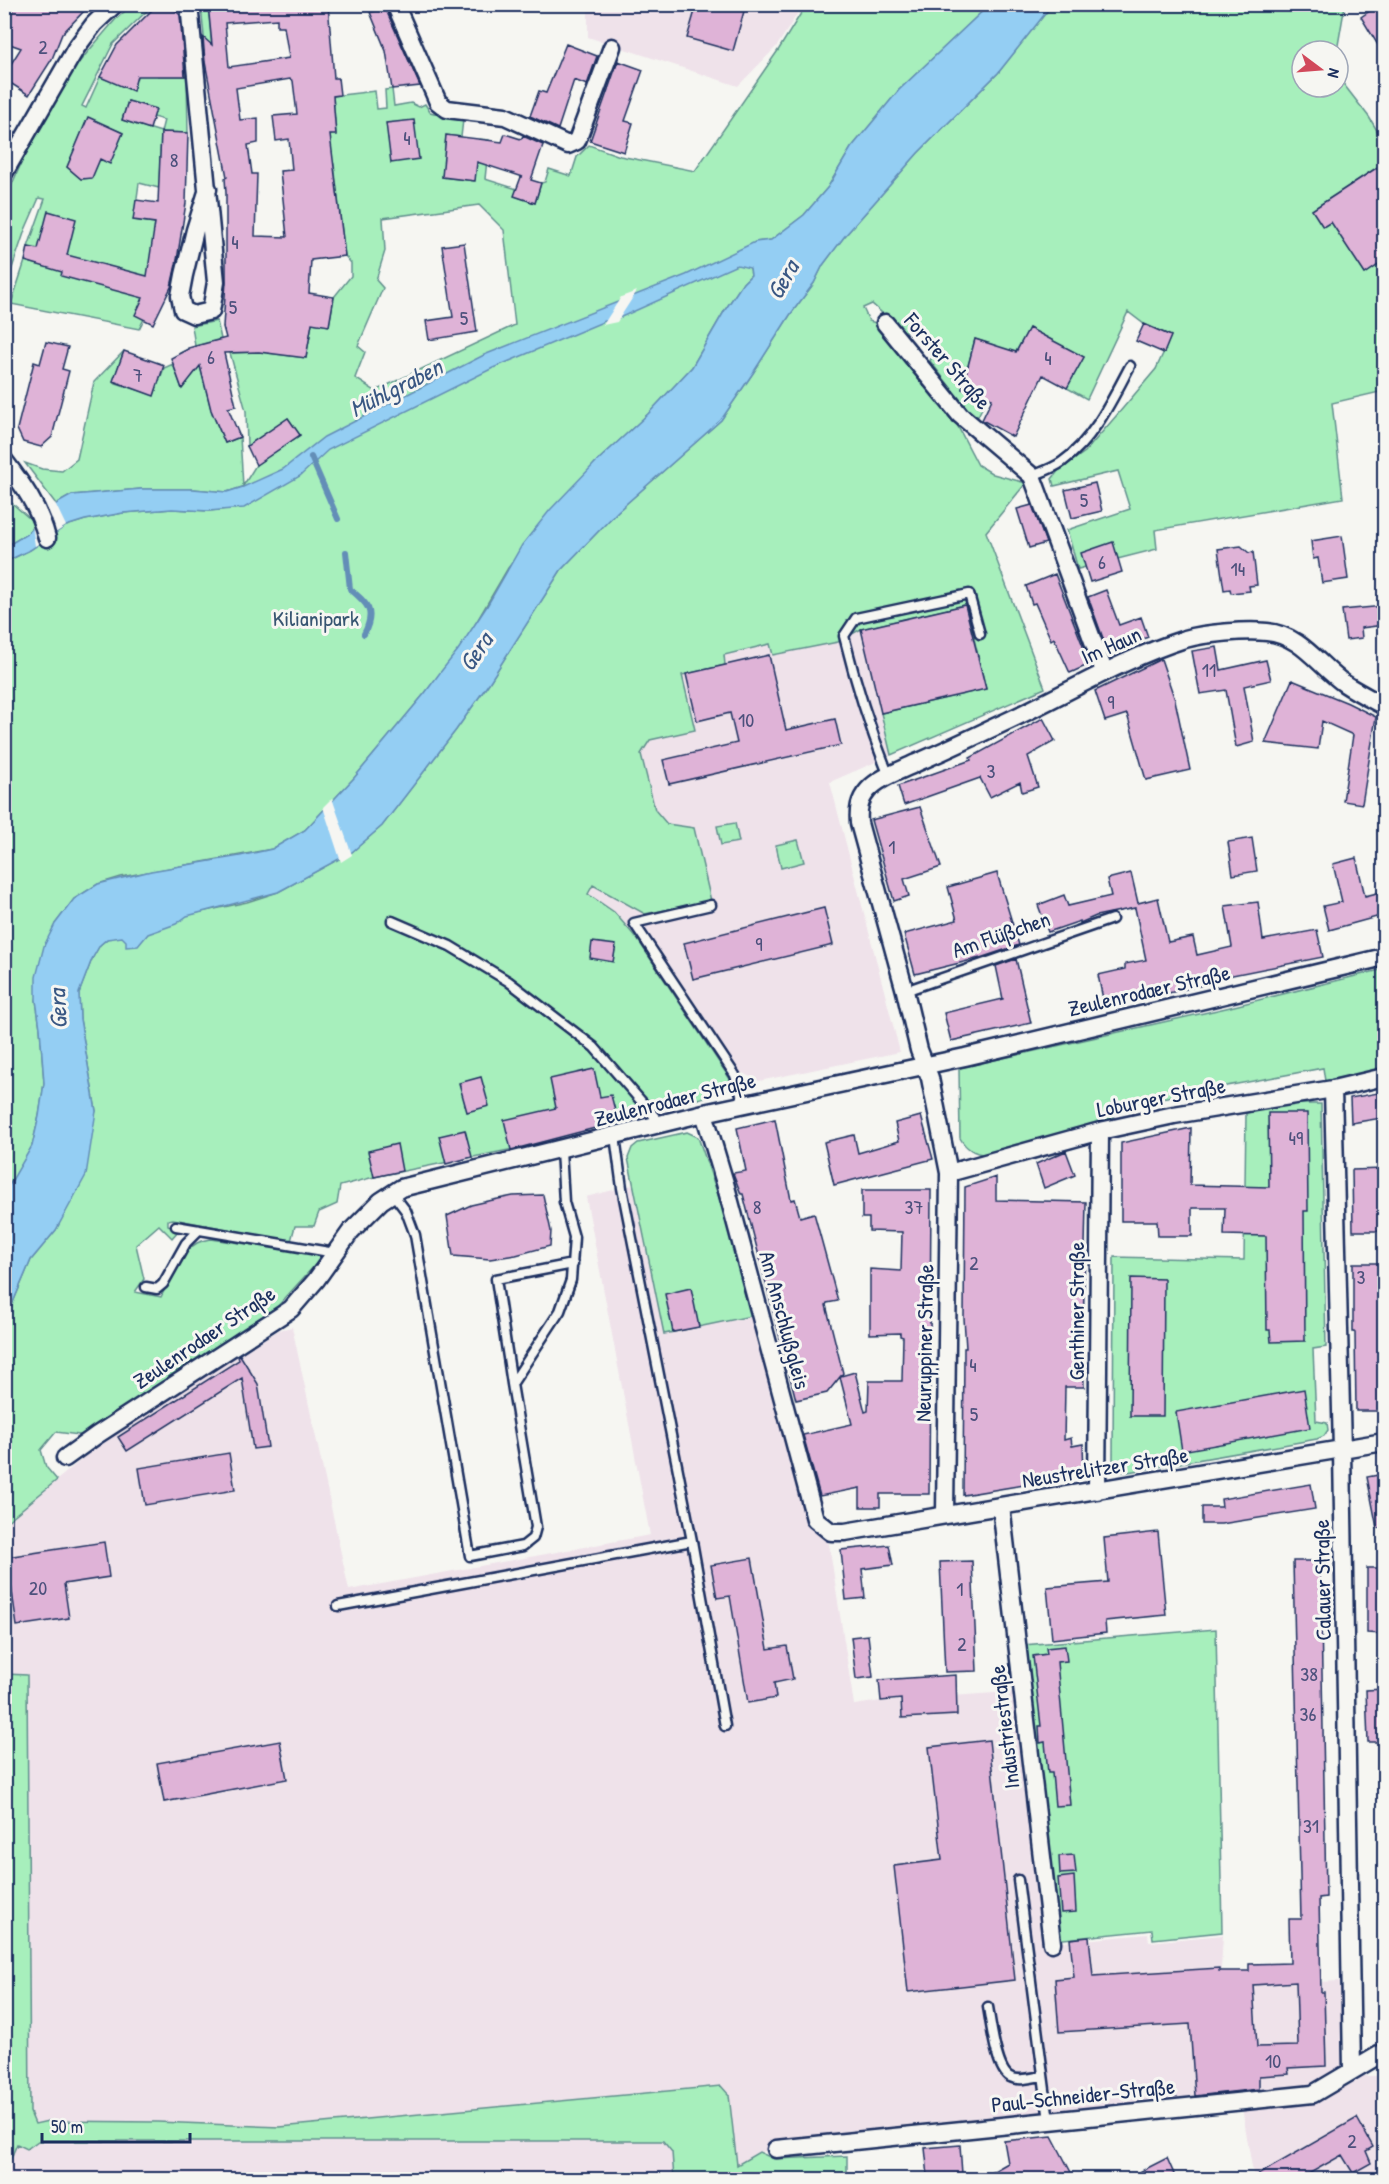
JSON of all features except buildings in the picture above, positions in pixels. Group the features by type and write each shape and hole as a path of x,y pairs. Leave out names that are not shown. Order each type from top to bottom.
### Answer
{"street":[{"path":"4,173 76,48 94,24 115,4"},
{"path":"189,4 208,189 216,282 211,311 194,315 183,310 180,296 195,230 208,189"},
{"path":"396,5 438,102 447,109 505,116 568,145 578,141 612,47"},
{"name":"Forster Straße","path":"885,323 960,415 1032,476 1104,671"},
{"path":"4,460 28,491 40,514 47,538"},
{"name":"Im Haun","path":"905,991 859,823 858,811 861,799 869,788 889,776 1002,724 1104,671 1187,638 1210,634 1267,632 1289,638 1305,648 1346,685 1384,706"},
{"name":"Zeulenrodaer Straße","path":"65,1458 291,1309 316,1280 351,1231 381,1201 401,1188 704,1113 965,1057 1384,957"},
{"path":"905,991 926,1065 949,1173"},
{"name":"Loburger Straße","path":"949,1173 1100,1131 1174,1115 1333,1089 1384,1077"},
{"name":"Calauer Straße","path":"1333,1089 1342,1450 1352,2070"},
{"name":"Am Anschlußgleis","path":"704,1113 815,1519 831,1532"},
{"name":"Genthiner Straße","path":"1097,1491 1100,1131"},
{"name":"Neuruppiner Straße","path":"945,1514 949,1173"},
{"name":"Neustrelitzer Straße","path":"831,1532 845,1532 1097,1491 1384,1442"},
{"name":"Industriestraße","path":"1001,1506 1052,1943"},
{"name":"Paul-Schneider-Straße","path":"776,2149 1313,2094 1384,2052"}],"lane":[{"path":"1032,476 1061,463 1087,440 1130,366"},
{"path":"889,776 855,685 844,636 856,618 969,594 980,634"},
{"path":"711,905 634,923 735,1075 744,1104"},
{"name":"Am Flüßchen","path":"905,991 1112,919"},
{"path":"392,921 450,946 508,981 594,1047 661,1124"},
{"path":"615,1136 622,1188 692,1541 725,1726"},
{"path":"512,1384 560,1311 571,1280 573,1237 564,1202 561,1150"},
{"path":"393,1194 406,1211 415,1235 470,1556 523,1546 533,1538 536,1527 496,1279 573,1264"},
{"path":"176,1226 335,1253"},
{"path":"146,1287 157,1289 163,1284 186,1243 199,1230"},
{"path":"338,1606 692,1541"},
{"path":"1018,1880 1049,2121"},
{"path":"988,2007 999,2064 1004,2073 1009,2077 1020,2079 1043,2076"}],"shaded area":[{"path":"588,5 803,5 777,46 738,86 588,37"},
{"path":"986,532 1045,688 830,782 900,1052 759,1081 742,1073 730,1079 728,1087 519,937 688,588"},
{"path":"633,1185 664,1334 756,1315 810,1517 829,1544 854,1705 1023,1691 1052,1943 1148,1934 1149,1942 1223,1935 1220,1986 1342,1981 1344,2076 1384,2076 1384,2179 1254,2179 1241,2102 759,2152 737,2165 739,2179 5,2179 5,2172 17,2144 35,2124 30,2112 27,1675 5,1674 5,1523 93,1450 192,1383 279,1330 292,1327 349,1590 650,1535 586,1197"}],"green space":[{"path":"132,5 153,5 113,44 82,106 86,108 100,77 133,90 141,58 158,76 187,76 188,133 161,132 159,188 139,183 134,220 155,223 177,260 173,282 153,278 144,319 139,329 11,304 25,261 40,265 43,251 28,247 45,199 39,198 25,230 5,289 5,267 9,255 5,253 5,200 24,157 75,67 115,20","holes":["128,101 155,109 153,117 164,120 161,132 122,120","88,118 123,133 110,163 100,159 91,178 81,179 67,167"]},
{"path":"201,5 208,5 213,60 206,57"},
{"name":"Kilianipark","path":"806,5 989,5 899,90 851,148 828,187 804,215 771,240 755,242 750,268 751,275 725,310 692,367 648,414 595,463 508,568 466,640 425,693 354,778 305,830 272,849 121,877 98,884 74,899 55,924 36,1000 44,1083 32,1146 5,1194 5,562 30,550 66,526 85,520 123,513 172,509 209,511 244,507 242,487 227,492 193,489 141,489 72,495 56,504 25,463 42,469 62,471 77,459 94,382 124,351 113,382 154,395 164,368 173,364 182,389 180,353 195,346 212,413 225,443 240,437 243,486 256,465 300,435 288,418 247,446 246,411 230,353 260,352 306,358 312,323 329,326 334,297 351,276 351,263 345,256 334,164 315,137 336,134 333,96 375,91 377,109 386,108 385,90 392,89 394,106 411,103 419,107 425,104 430,112 463,120 461,137 446,135 445,148 451,149 444,164 442,177 474,181 480,139 489,140 485,179 517,189 515,196 535,203 541,183 545,182 549,169 571,176 577,157 589,145 620,156 695,171 779,49","holes":["479,205 504,230 515,325 375,391 355,378 365,352 358,346 383,288 376,280 385,251 383,218"]},
{"path":"1052,5 1345,5 1339,39 1290,39 1290,99 1350,99 1350,92 1384,142 1384,163 1312,210 1323,227 1331,222 1365,274 1384,261 1384,391 1332,403 1343,498 1155,530 1157,549 1078,569 1067,530 1130,509 1118,471 1054,486 1052,479 1058,471 1085,452 1156,369 1171,336 1144,324 1128,312 1087,399 1067,388 1084,357 1029,328 1012,359 989,363 994,345 975,339 962,389 987,398 976,420 930,361 938,345 914,323 904,333 872,304 863,308 869,321 879,324 924,376 956,423 978,465 993,474 1026,483 986,532 1045,688 891,755 881,713 986,689 966,605 861,629 838,642 773,655 770,644 724,655 725,665 682,675 695,730 650,740 641,754 655,810 667,824 694,828 711,901 645,914 593,885 588,894 614,912 638,940 730,1079 729,1090 538,1144 340,1186 337,1204 319,1212 314,1226 295,1226 291,1241 173,1219 168,1220 168,1225 179,1230 172,1238 159,1225 136,1245 144,1279 135,1292 161,1297 176,1267 191,1247 211,1239 320,1254 321,1261 277,1307 150,1390 87,1436 56,1432 41,1450 46,1467 57,1480 5,1523 5,1313 11,1307 31,1260 56,1230 96,1111 80,1019 79,993 100,945 118,930 247,902 278,892 352,852 382,826 489,683 561,570 618,511 721,420 790,315 814,283 823,265 844,237 918,153 998,73"},
{"path":"217,321 221,339 195,346 192,326"},
{"path":"5,497 30,519 33,526 27,534 5,547"},
{"path":"735,823 739,842 721,845 717,826"},
{"path":"798,840 804,862 781,868 776,845"},
{"path":"1384,969 1384,1069 1325,1081 1323,1068 1113,1107 1114,1118 986,1155 971,1150 960,1138 959,1068 1226,1008"},
{"path":"1288,1104 1321,1104 1326,1347 1313,1349 1316,1421 1327,1423 1328,1430 1324,1436 1317,1439 1119,1472 1113,1462 1114,1257 1244,1260 1246,1113"},
{"path":"687,1132 698,1137 744,1270 756,1315 664,1334 628,1158 632,1148 638,1143"},
{"path":"1216,1629 1222,1932 1153,1939 1152,1930 1054,1940 1023,1645"},
{"path":"5,1674 27,1675 30,2112 35,2124 48,2121 157,2122 280,2127 721,2086 729,2095 737,2165 759,2152 774,2159 847,2156 847,2179 674,2179 672,2152 663,2141 38,2141 27,2149 17,2144 5,2172"}],"water":[{"name":"Gera","path":"989,5 1052,5 998,73 918,153 844,237 823,265 814,283 790,315 721,420 618,511 561,570 489,683 382,826 352,852 278,892 187,916 176,924 148,934 138,946 126,947 126,941 122,937 107,939 100,945 79,993 80,1019 96,1111 86,1175 56,1230 31,1260 11,1307 5,1313 4,1194 32,1146 39,1116 44,1083 36,977 44,946 55,924 74,899 98,884 151,871 272,849 305,830 354,778 458,650 487,606 522,545 550,510 595,463 648,414 692,367 725,310 751,275 750,268 737,265 619,318 605,321 493,368 328,450 300,476 244,508 209,511 172,509 123,513 85,520 66,526 30,550 5,562 5,547 27,534 56,504 72,495 141,489 193,489 227,492 243,487 283,469 324,437 484,355 686,275 755,242 771,240 804,215 828,187 851,148 899,90"}],"pier":[{"path":"637,291 617,322 603,325 621,297"},
{"path":"55,503 66,526 35,546 32,524"},
{"path":"332,798 352,855 341,862 323,807"}],"waterway":[{"path":"311,457 338,519"},
{"path":"346,552 350,589 366,604 370,614 364,634"}],"water label":[{"name":"Mühlgraben","path":"396,388"}]}
